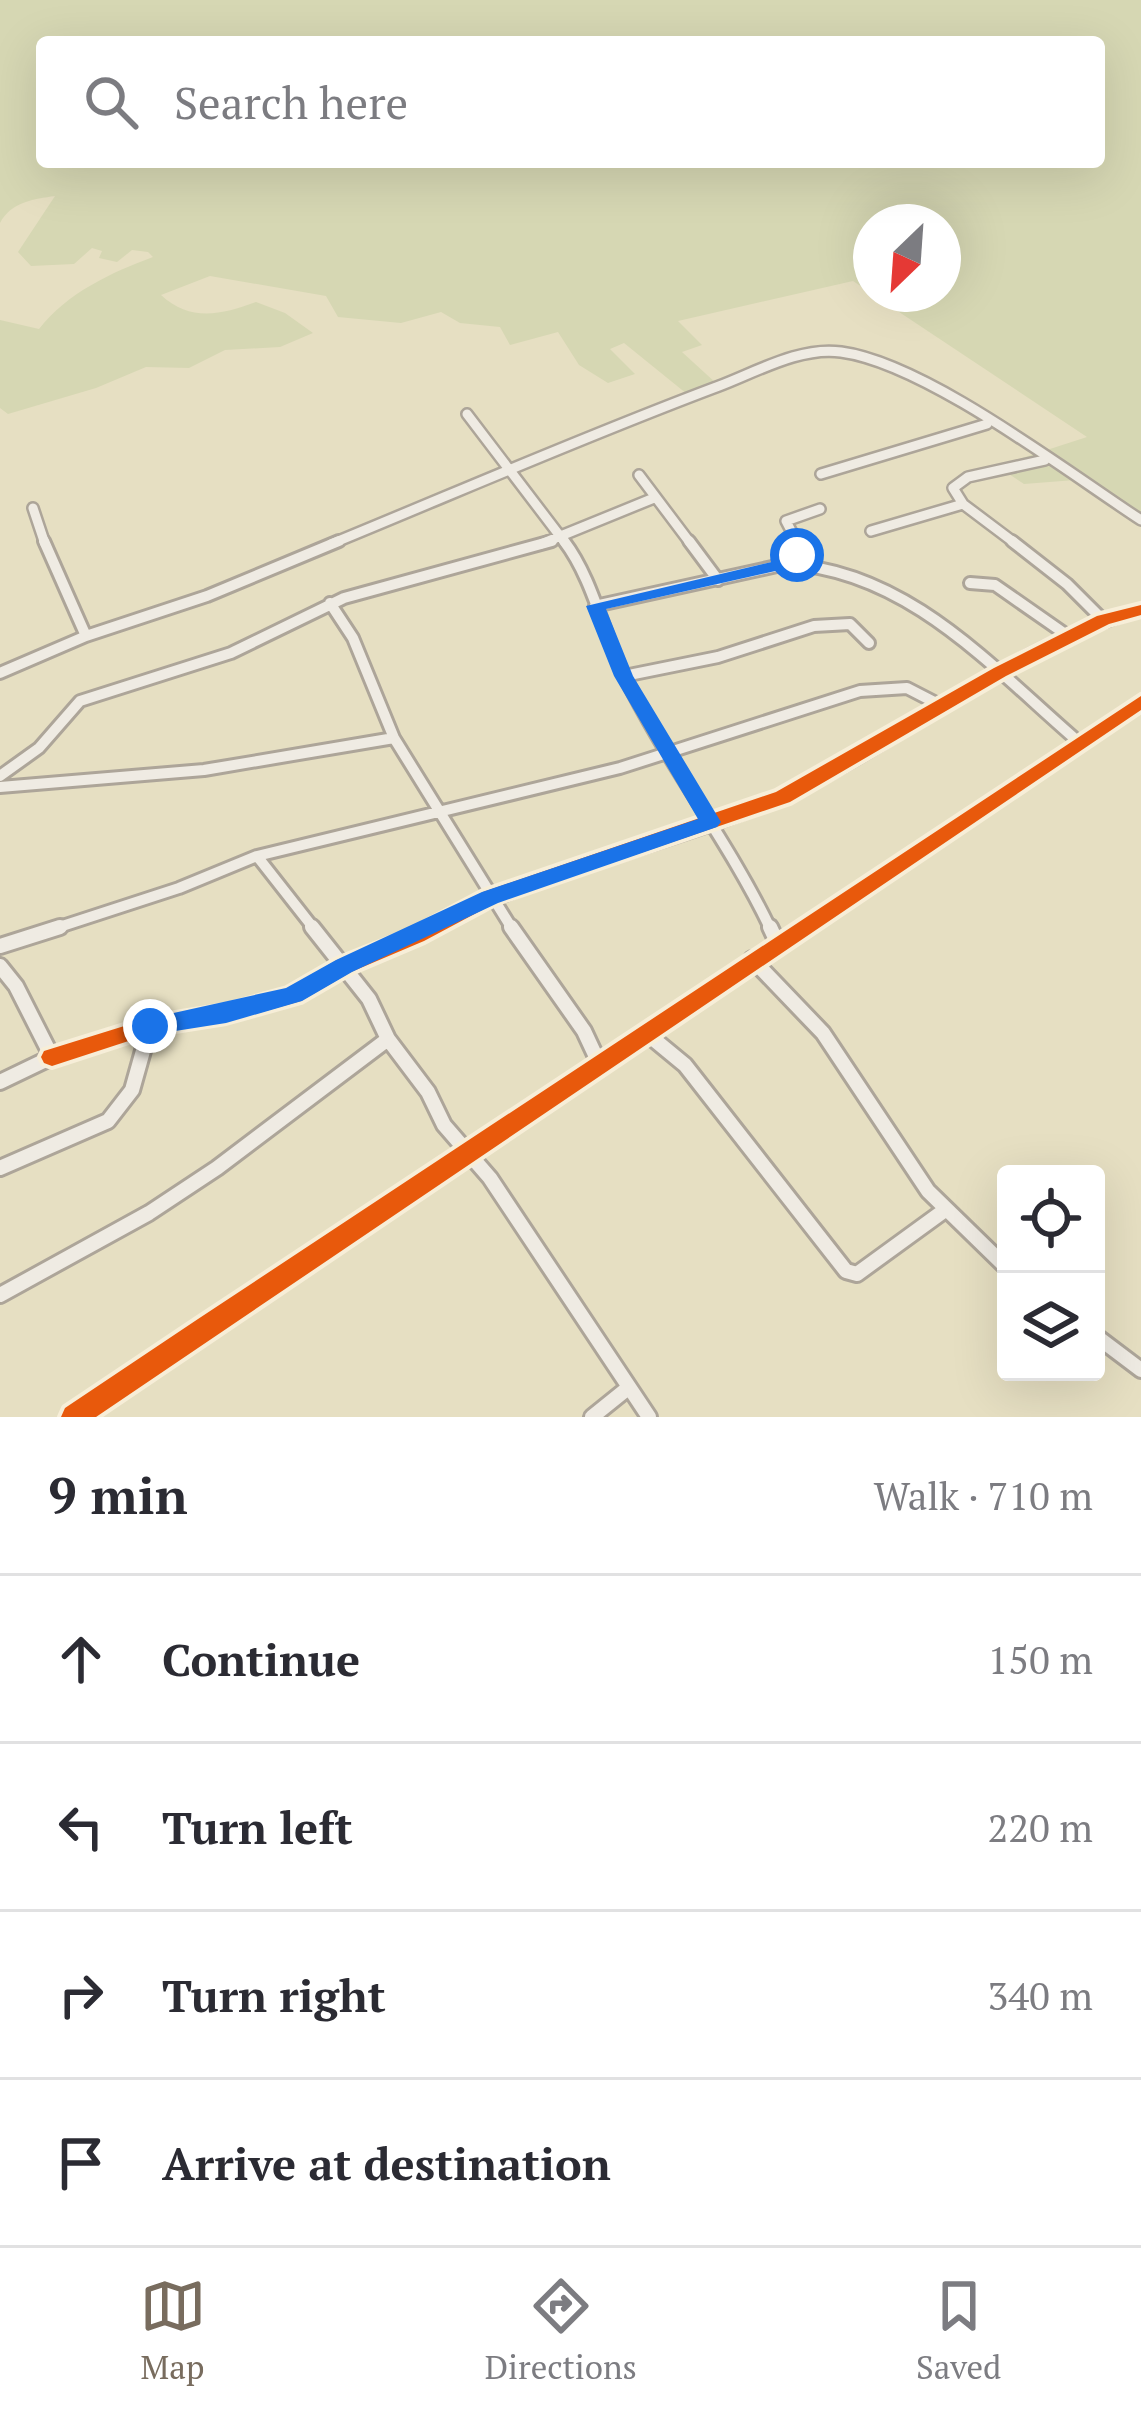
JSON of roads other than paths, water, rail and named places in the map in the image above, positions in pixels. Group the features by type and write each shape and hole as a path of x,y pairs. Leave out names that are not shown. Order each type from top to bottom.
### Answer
{"street":[{"path":"0,673 86,636 207,596 741,376 825,352 878,361 966,406 987,424 1141,520"},
{"path":"467,414 564,538 624,676 710,822 739,862 777,942"},
{"path":"820,474 987,424"},
{"path":"1045,460 968,477 953,488 963,504 1067,584 1103,620"},
{"path":"639,475 718,580"},
{"path":"0,776 39,748 80,701 231,653 330,603 564,538 654,498"},
{"path":"871,531 963,504"},
{"path":"33,508 53,569 86,636"},
{"path":"786,564 800,548 786,521 820,509"},
{"path":"596,606 786,564 816,562 877,581 1000,672 1072,737 1075,747"},
{"path":"970,583 995,585 1071,638"},
{"path":"330,603 353,638 394,738 490,898 584,1031 598,1061 593,1072"},
{"path":"0,1082 52,1057 150,1026 226,1014 293,995 490,898 783,797 1000,672 1103,620 1141,610"},
{"path":"624,676 718,657 814,626 850,625 869,643"},
{"path":"0,946 158,895 256,856 620,768 870,688 907,688 940,705"},
{"path":"74,1417 593,1072 777,942 999,802 1141,702"},
{"path":"0,787 204,770 394,738"},
{"path":"256,856 369,999 388,1039 546,1260 649,1417"},
{"path":"752,959 823,1033 945,1210 997,1259"},
{"path":"0,965 52,1057"},
{"path":"0,1168 84,1134 124,1106 150,1026"},
{"path":"645,1032 685,1065 726,1123 851,1274 862,1271 945,1210"},
{"path":"0,1295 200,1180 388,1039"},
{"path":"1105,1343 1141,1370"},
{"path":"592,1417 628,1388"}]}
